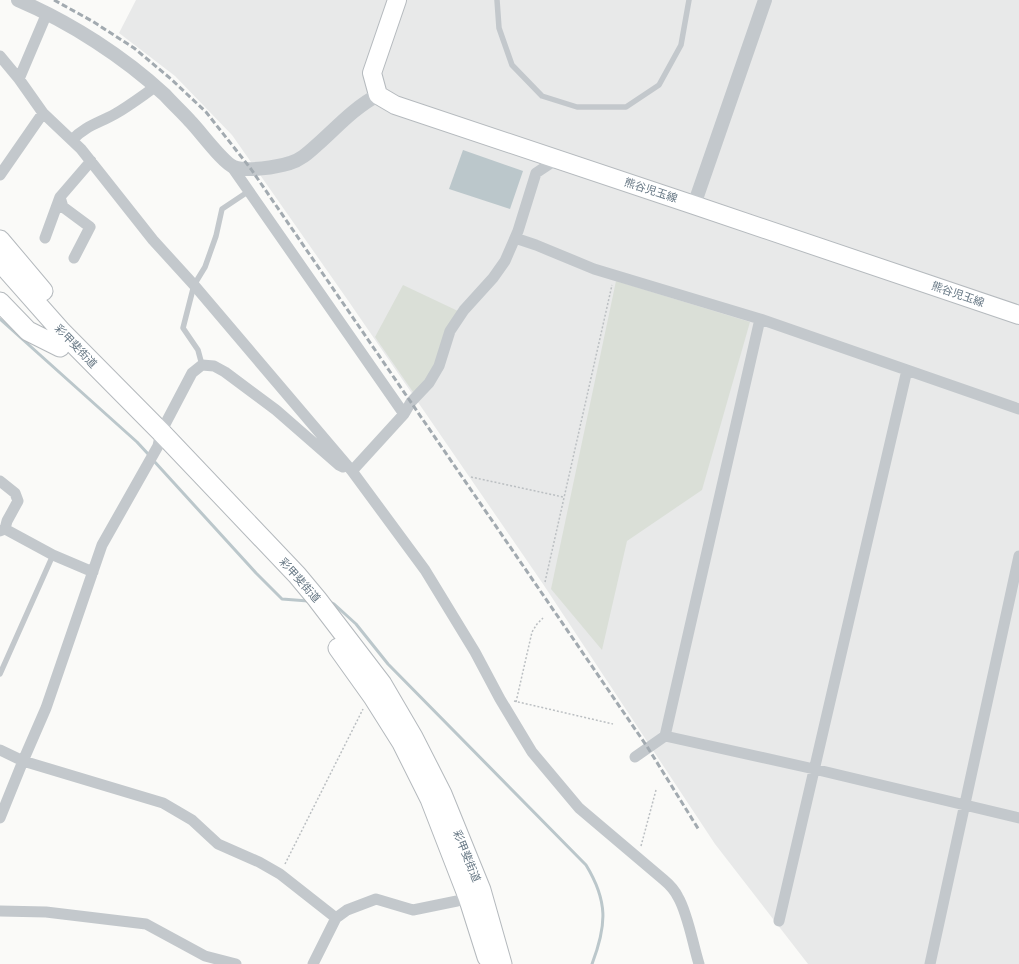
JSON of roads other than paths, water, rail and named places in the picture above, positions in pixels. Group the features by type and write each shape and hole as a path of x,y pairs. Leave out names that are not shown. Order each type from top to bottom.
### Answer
{"highway":[{"path":"0,240 57,308 62,318 61,339 28,331 0,302"},
{"name":"彩甲斐街道","path":"0,262 61,339"},
{"name":"彩甲斐街道","path":"0,280 61,339 302,581 317,598 382,684 413,737 442,794 481,890 502,964"},
{"name":"彩甲斐街道","path":"159,439 301,599 373,697 402,743 430,799 468,897 488,964"}],"main road":[{"path":"378,95 372,73 397,0"},
{"name":"熊谷児玉線","path":"378,95 395,105 694,204 1019,315"}],"street":[{"path":"18,0 35,3 47,13 102,46 155,87 190,121 232,167 250,191 404,414"},
{"path":"694,204 765,0"},
{"path":"19,79 47,13"},
{"path":"0,56 19,79 43,113 72,140 91,162 154,240 352,471 425,570 475,652 500,699 532,752 579,808 664,880 679,898 699,964"},
{"path":"72,140 84,129 114,114 155,87"},
{"path":"232,167 251,169 292,163 306,155 360,105 378,95"},
{"path":"0,174 43,113"},
{"path":"352,471 404,414 411,402 428,383 439,366 450,330 464,310 493,278 505,261 515,238 536,173 557,159"},
{"path":"45,238 60,196 91,162"},
{"path":"60,196 63,207 90,227 74,258"},
{"path":"515,238 536,244 594,269 760,320 1019,409"},
{"path":"635,757 665,736 760,320"},
{"path":"0,818 22,761 46,708 102,545 159,439 192,373 202,365 214,366 224,372 276,410 339,465 352,471"},
{"path":"779,921 907,370"},
{"path":"0,481 15,493 18,501 3,530 53,555 93,572"},
{"path":"930,964 1019,556"},
{"path":"665,736 814,769 1019,818"},
{"path":"0,750 22,761 163,803 192,820 218,844 259,862 280,874 336,918"},
{"path":"313,964 336,918 347,910 376,899 413,910 457,901 468,897"},
{"path":"0,911 46,912 146,924 204,960 236,964"}],"lane":[{"path":"497,0 499,28 512,65 542,96 577,107 626,107 659,85 682,45 689,0"},
{"path":"202,365 198,350 183,328 194,285 205,267 216,236 222,209 250,191"},
{"path":"0,674 2,662 53,555"}],"waterway":[{"path":"0,319 137,442 149,455"},
{"path":"153,460 256,573 282,599 308,601"},
{"path":"332,603 356,624 388,664 586,865 598,890 602,902 603,913 600,937 592,964"}],"railway":[{"path":"54,0 92,21 134,48 171,79 206,112 251,169 648,748 699,830"}]}
